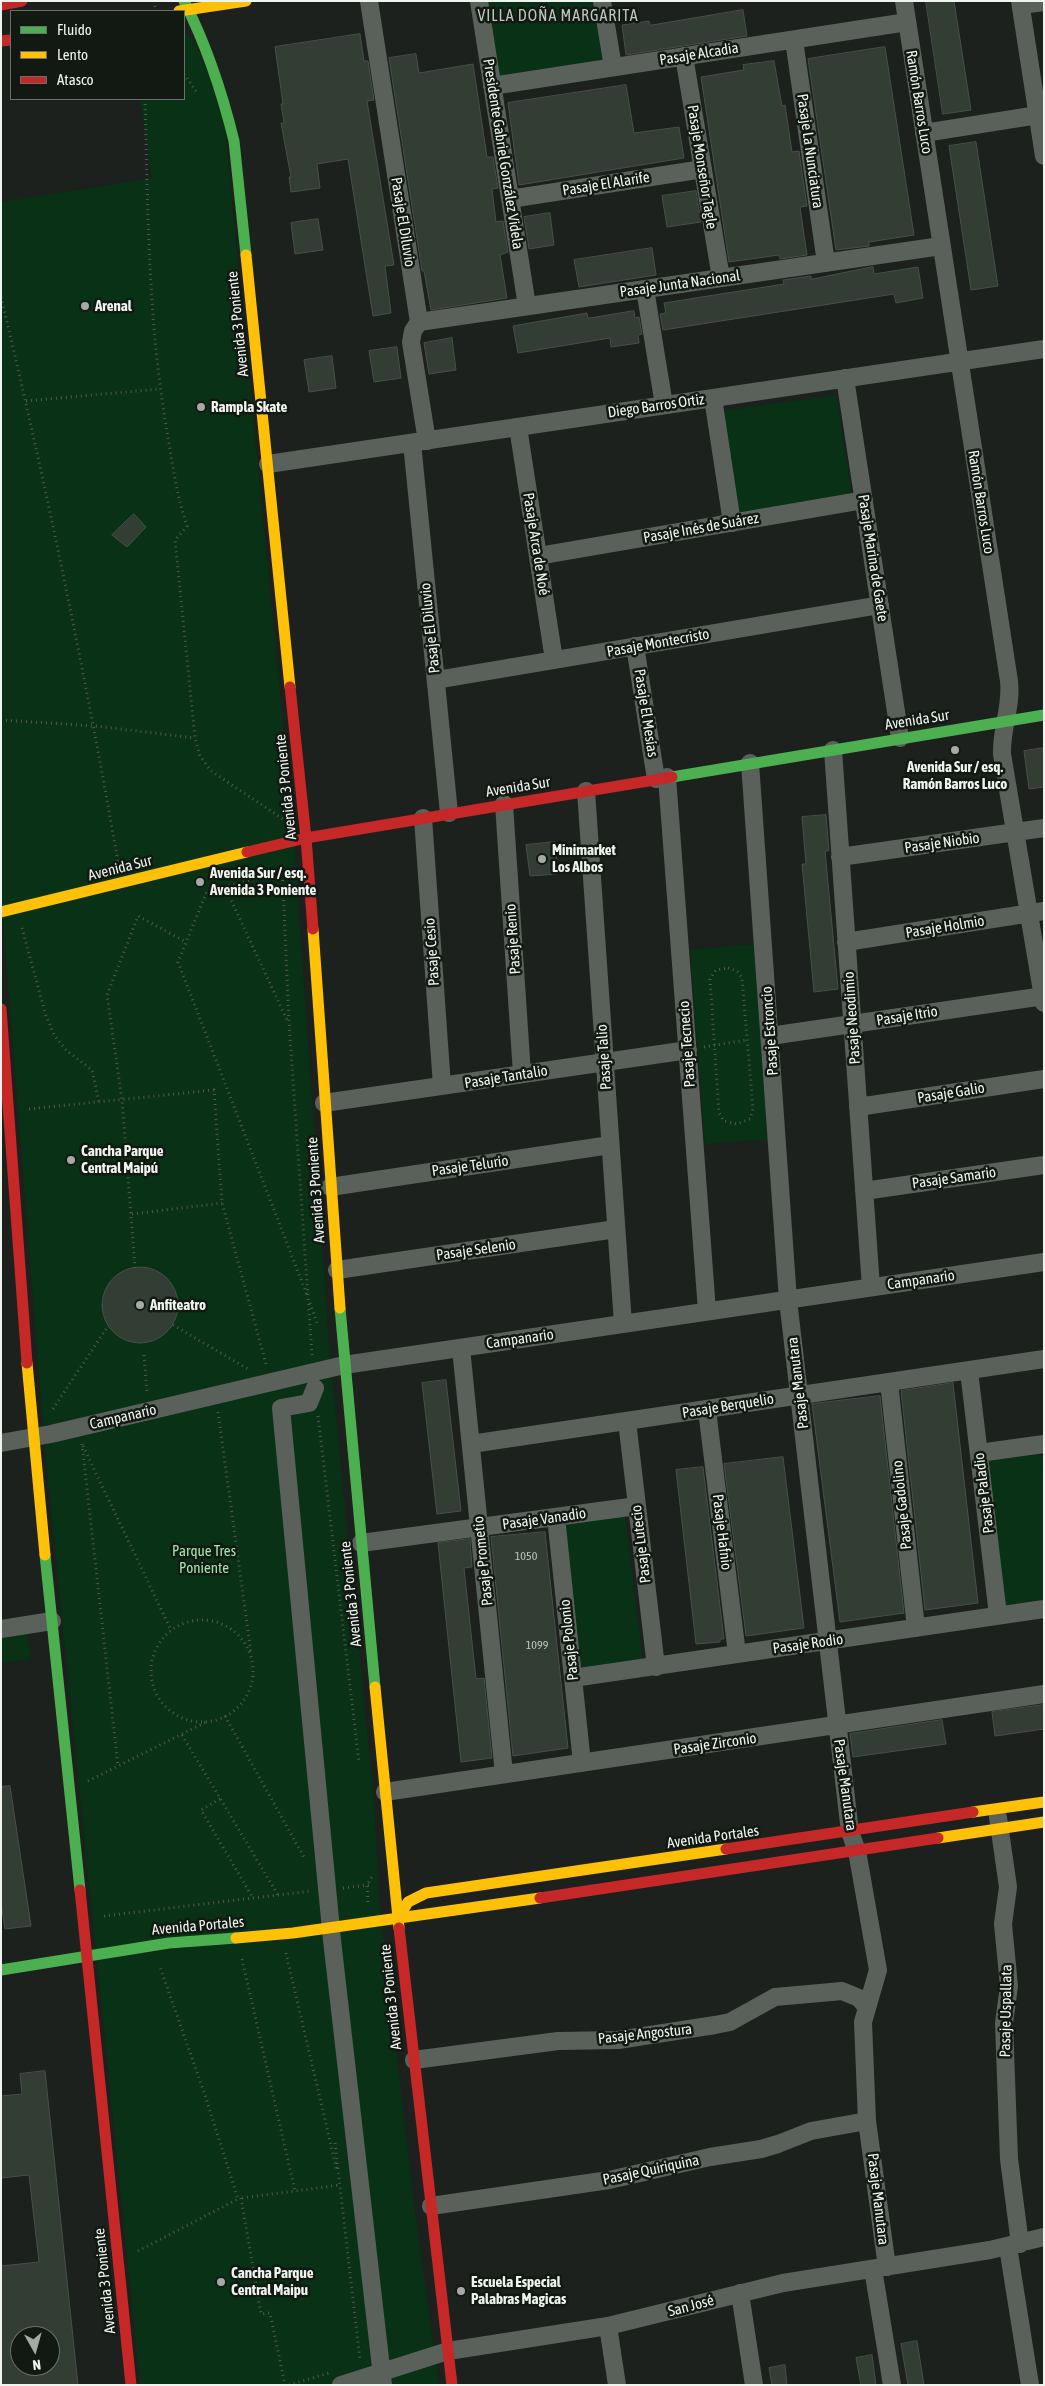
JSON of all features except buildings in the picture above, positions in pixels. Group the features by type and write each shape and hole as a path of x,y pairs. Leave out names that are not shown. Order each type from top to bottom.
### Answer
{"main road":[{"path":"1,5 22,1"},
{"path":"184,7 246,1"},
{"name":"Avenida 3 Poniente","path":"184,7 219,80 234,141 306,838 344,1365 385,1792 452,2385"},
{"name":"Avenida Sur","path":"1,912 306,838 1044,715"},
{"name":"Avenida 3 Poniente","path":"1,1008 33,1438 131,2385"},
{"name":"Avenida Portales","path":"398,1919 406,1903 426,1893 1044,1802"},
{"name":"Avenida Portales","path":"1,1970 196,1940 293,1933 398,1919 1044,1822"}],"street":[{"name":"Pasaje El Diluvio","path":"369,1 419,322 413,331 411,342 436,680 449,813"},
{"name":"Presidente Gabriel González Videla","path":"479,1 526,306"},
{"path":"602,1 613,68"},
{"name":"Ramón Barros Luco","path":"904,1 1009,681 1010,694 1007,720 1003,733 1002,754 1015,832 1036,912 1043,998"},
{"path":"1044,2 1020,3 1044,156"},
{"name":"Pasaje Alcadia","path":"492,86 907,22"},
{"name":"Pasaje La Nunciatura","path":"794,40 826,263"},
{"name":"Pasaje Monseñor Tagle","path":"684,56 721,278"},
{"path":"924,133 1038,116"},
{"name":"Pasaje El Alarife","path":"510,200 703,169"},
{"name":"Pasaje Junta Nacional","path":"419,322 942,246"},
{"path":"645,289 664,405"},
{"name":"Diego Barros Ortiz","path":"268,464 1044,349"},
{"name":"Pasaje Marina de Gaete","path":"845,378 900,738"},
{"path":"713,398 732,523"},
{"name":"Pasaje Arca de Noé","path":"518,427 554,660"},
{"name":"Pasaje Inés de Suárez","path":"538,556 864,500"},
{"name":"Pasaje Montecristo","path":"436,680 880,605"},
{"name":"Pasaje El Mesías","path":"635,646 662,778"},
{"name":"Pasaje Neodimio","path":"833,750 871,1287"},
{"name":"Pasaje Estroncio","path":"750,763 788,1300"},
{"name":"Pasaje Tecnecio","path":"662,778 688,1050 707,1312"},
{"name":"Pasaje Talio","path":"586,791 623,1324"},
{"name":"Pasaje Renio","path":"504,804 522,1074"},
{"name":"Pasaje Cesio","path":"423,818 442,1086"},
{"name":"Pasaje Niobio","path":"840,858 1044,828"},
{"name":"Pasaje Holmio","path":"846,942 1036,912"},
{"name":"Pasaje Itrio","path":"770,1036 1043,998"},
{"name":"Pasaje Tantalio","path":"324,1103 688,1050"},
{"name":"Pasaje Galio","path":"858,1107 1044,1079"},
{"name":"Pasaje Telurio","path":"330,1186 610,1145"},
{"name":"Pasaje Samario","path":"864,1191 1044,1164"},
{"name":"Pasaje Selenio","path":"337,1270 616,1229"},
{"name":"Campanario","path":"1,1444 150,1411 314,1379 344,1365 1044,1262"},
{"name":"Pasaje Manutara","path":"788,1300 850,1832 857,1851 878,1970 866,2006 863,2022 867,2120 892,2385"},
{"name":"Pasaje Prometio","path":"460,1348 504,1774"},
{"name":"Pasaje Berquelio","path":"471,1444 1044,1360"},
{"name":"Pasaje Paladio","path":"969,1370 998,1616"},
{"path":"314,1379 309,1403 282,1408 330,1927 382,2378"},
{"name":"Pasaje Gadolino","path":"889,1382 916,1628"},
{"name":"Pasaje Hafnio","path":"707,1410 737,1654"},
{"name":"Pasaje Lutecio","path":"627,1422 656,1666"},
{"path":"979,1453 1044,1444"},
{"name":"Pasaje Vanadio","path":"361,1543 637,1506"},
{"name":"Pasaje Polonio","path":"556,1517 582,1763"},
{"name":"Pasaje Rodio","path":"573,1678 1044,1609"},
{"path":"1,1629 52,1621"},
{"name":"Pasaje Zirconio","path":"385,1792 1044,1694"},
{"name":"Pasaje Uspallata","path":"997,1809 1008,1887 1002,1924 1009,1986 1004,2024 1014,2246 1030,2385"},
{"name":"Pasaje Angostura","path":"414,2060 558,2041 618,2040 715,2026 730,2022 775,1998 842,1991 851,1994 866,2006"},
{"name":"Pasaje Quiriquina","path":"431,2206 609,2180 710,2157 761,2149 811,2131 867,2120"},
{"name":"San José","path":"337,2378 382,2378 448,2351 608,2326 783,2283 1014,2246 1044,2237"},
{"path":"740,2293 754,2385"},
{"path":"608,2326 617,2385"}],"path":[{"path":"185,75 199,95"},
{"path":"145,100 150,273 160,389 180,506 187,526 175,540 195,738 200,756 210,771 286,820 285,811"},
{"path":"1,297 26,401 94,726 119,865"},
{"path":"26,401 160,389"},
{"path":"1,720 94,726 195,738"},
{"path":"279,844 283,872 288,1022 314,1379 360,1769"},
{"path":"283,872 207,891 178,962 321,1333"},
{"path":"225,887 288,1022"},
{"path":"135,1268 122,1100 107,995 138,916 186,942"},
{"path":"22,932 46,1016 54,1035 67,1051 92,1070 99,1102"},
{"path":"728,968 737,971 742,978 747,1040 753,1109 750,1119 737,1124 724,1121 718,1113 710,979 716,970 728,968"},
{"path":"688,1050 770,1036"},
{"path":"9,1112 214,1090 222,1203 266,1364"},
{"path":"132,1214 222,1203"},
{"path":"173,1325 249,1369"},
{"path":"51,1411 108,1326"},
{"path":"144,1355 150,1411"},
{"path":"81,1784 208,1721 225,1716 238,1706 248,1692 253,1676 252,1659 218,1409 208,1412"},
{"path":"74,1447 91,1441"},
{"path":"82,1444 171,1630"},
{"path":"82,1444 118,1766"},
{"path":"208,1721 191,1720 175,1714 162,1703 154,1688 151,1672 153,1656 160,1642 171,1630 186,1622 202,1620 218,1622 233,1630 245,1643 252,1659"},
{"path":"225,1716 308,1864"},
{"path":"182,1734 278,1895"},
{"path":"102,1916 253,1898 201,1810 220,1799"},
{"path":"368,1909 367,1885 372,1877 371,1867"},
{"path":"277,1954 295,1952"},
{"path":"286,1953 340,2185"},
{"path":"233,1959 251,1957"},
{"path":"242,1958 295,2191"},
{"path":"152,1968 169,1966"},
{"path":"160,1967 240,2198 261,2314 270,2312 285,2385"},
{"path":"335,2136 360,2364"},
{"path":"137,2252 240,2198 340,2185"},
{"path":"289,2385 337,2378"}],"green space":[{"path":"483,1 597,1 606,64 496,79"},
{"name":"Parque Tres Poniente","path":"185,33 195,42 223,110 293,826 329,1346 374,1801 380,1907 414,2205 439,2385 140,2385 45,1451 1,897 1,202 152,178 140,100 185,100"},
{"path":"836,395 853,501 734,519 715,412"},
{"path":"755,944 770,1139 705,1144 690,950"},
{"path":"1041,1454 1044,1480 1044,1601 1004,1606 986,1461"},
{"path":"625,1516 643,1662 581,1670 562,1524"},
{"path":"26,1628 31,1659 1,1663 1,1631"}],"traffic: fast":[{"path":"184,1 200,35 213,70 234,141 246,255"},
{"path":"672,777 1044,715"},
{"path":"340,1308 375,1687"},
{"path":"45,1555 80,1890"},
{"path":"1,1970 169,1943 236,1938"}],"traffic: slow":[{"path":"185,10 246,1"},
{"path":"246,255 290,687"},
{"path":"1,912 247,852"},
{"path":"313,929 340,1308"},
{"path":"27,1363 45,1555"},
{"path":"375,1687 399,1928"},
{"path":"973,1812 1044,1802"},
{"path":"938,1838 1044,1822"},
{"path":"398,1919 408,1902 426,1893 726,1849"},
{"path":"236,1938 293,1933 540,1898"}],"traffic: jam":[{"path":"1,5 22,1"},
{"path":"1,41 10,40"},
{"path":"290,687 306,838 313,929"},
{"path":"247,852 306,838 672,777"},
{"path":"1,1009 27,1363"},
{"path":"726,1849 973,1812"},
{"path":"540,1898 938,1838"},
{"path":"80,1890 131,2385"},
{"path":"399,1928 452,2385"}],"place":[{"name":"Arenal","path":"85,306"},
{"name":"Rampla Skate","path":"201,407"},
{"name":"Avenida Sur / esq. Ramón Barros Luco","path":"955,750"},
{"name":"Minimarket Los Albos","path":"542,859"},
{"name":"Avenida Sur / esq. Avenida 3 Poniente","path":"200,882"},
{"name":"Cancha Parque Central Maipú","path":"71,1160"},
{"name":"Anfiteatro","path":"140,1305"},
{"name":"Cancha Parque Central Maipu","path":"221,2282"},
{"name":"Escuela Especial Palabras Magicas","path":"461,2291"}],"district":[{"name":"VILLA DOÑA MARGARITA","path":"558,16"}]}
